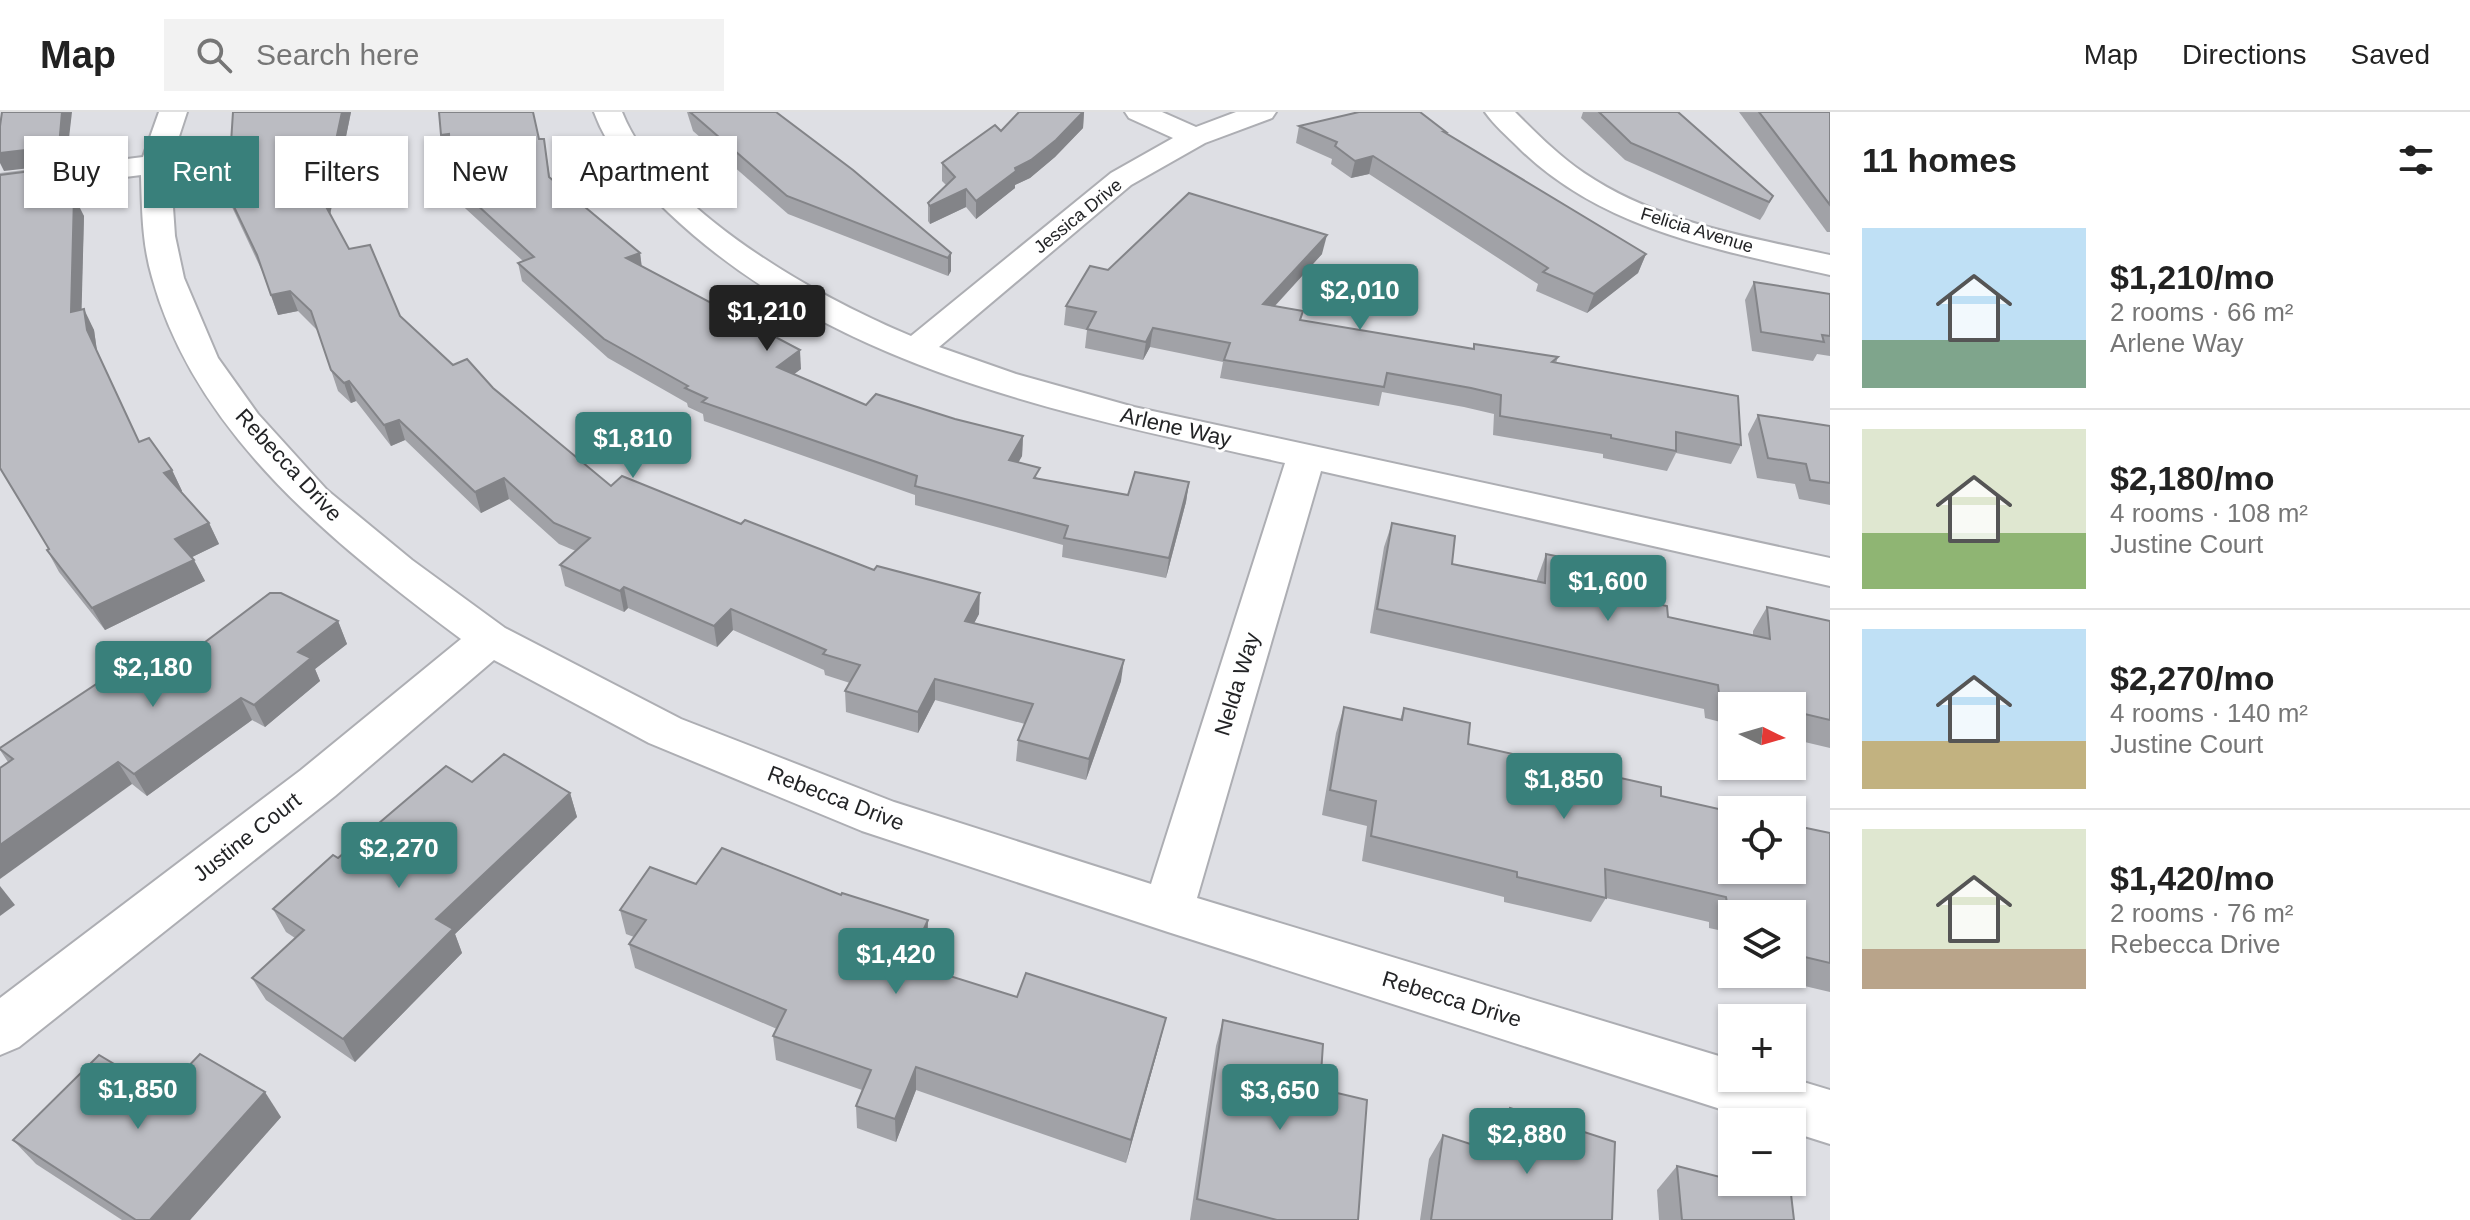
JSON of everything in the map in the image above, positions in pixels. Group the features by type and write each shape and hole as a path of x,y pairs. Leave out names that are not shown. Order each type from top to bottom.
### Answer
{"street":[{"name":"Rebecca Drive","path":"165,136 173,112"},
{"name":"Arlene Way","path":"608,112 638,165 678,208 734,255 808,299 913,351 1047,396 1306,458 1830,572"},
{"path":"1139,112 1195,137"},
{"name":"Jessica Drive","path":"913,351 1121,179 1195,137 1262,112"},
{"name":"Felicia Avenue","path":"1499,112 1535,149 1586,187 1650,218 1734,244 1830,265"},
{"path":"0,184 144,165"},
{"name":"Rebecca Drive","path":"157,208 159,236 168,278 201,359 245,422 313,499 397,570 490,639 679,737 879,817 1168,911 1830,1117"},
{"name":"Nelda Way","path":"1168,911 1306,458"},
{"name":"Justine Court","path":"0,1030 318,783 490,639"}],"building":[{"path":"2,112 62,112 60,136 24,136 24,150 0,153"},
{"path":"233,112 342,112 337,136 275,136 275,208 327,208 349,249 370,245 400,316 453,365 467,359 493,388 611,486 622,476 741,524 745,520 874,570 877,566 980,593 965,621 1124,660 1089,759 1018,740 1033,704 935,679 918,712 845,691 860,665 823,654 826,650 731,609 714,626 624,587 620,591 560,565 590,538 554,523 504,478 475,492 399,420 384,425 349,381 344,383 331,370 311,311 290,291 271,295 257,255 235,208 259,208 259,136 231,136"},
{"path":"439,112 533,112 539,139 544,139 549,177 552,180 552,208 586,208 640,253 626,258 800,350 777,367 866,405 876,394 1023,436 1009,460 1040,468 1034,478 1128,495 1135,472 1189,482 1169,558 1064,538 1068,526 915,486 917,476 702,402 707,398 604,339 518,263 534,257 480,208 536,208 536,136 441,135"},
{"path":"690,112 776,112 853,170 951,253 948,258 787,196 737,153 737,136 718,136"},
{"path":"1019,112 1083,112 1056,140 1031,160 1015,168 1016,171 976,201 966,189 930,206 928,203 955,177 942,163 995,125 1001,131"},
{"path":"1359,112 1420,112 1444,132 1646,254 1594,294 1543,272 1548,268 1373,156 1355,161 1335,146 1337,142 1299,126"},
{"path":"1599,112 1678,112 1773,196 1769,202 1631,143"},
{"path":"1759,112 1830,112 1830,205"},
{"path":"24,172 24,208 74,208 71,312 84,309 87,330 139,442 149,438 172,470 164,473 209,523 175,539 194,560 92,608 47,550 0,468 0,175"},
{"path":"1189,193 1327,235 1263,304 1303,311 1300,320 1474,349 1474,344 1558,357 1552,362 1738,396 1741,445 1676,432 1676,451 1611,438 1611,435 1500,416 1501,395 1471,388 1387,373 1384,387 1224,360 1230,343 1153,328 1146,342 1087,329 1096,312 1066,306 1090,266 1108,270"},
{"path":"1754,282 1830,294 1830,336 1822,335 1824,342 1761,332"},
{"path":"1758,415 1830,426 1830,483 1810,480 1806,464 1768,458"},
{"path":"1392,523 1455,536 1452,564 1545,583 1546,554 1626,571 1627,598 1667,606 1668,617 1770,639 1767,607 1830,621 1830,720 1806,714 1806,692 1719,692 1718,685 1377,609"},
{"path":"270,593 281,593 338,621 298,652 311,658 254,705 241,698 134,774 118,762 0,845 0,768 13,759 0,748 116,671 143,689"},
{"path":"1344,707 1402,720 1404,708 1470,723 1468,744 1661,787 1661,796 1718,809 1718,884 1806,884 1806,828 1830,833 1830,963 1806,957 1806,900 1726,900 1726,897 1605,869 1606,898 1517,877 1517,872 1371,836 1376,801 1330,790"},
{"path":"504,754 570,793 436,919 453,929 343,1039 252,978 304,930 273,909 333,855 338,858 446,766 472,782"},
{"path":"722,848 841,895 928,920 908,963 1017,997 1026,973 1166,1018 1131,1140 916,1067 895,1119 856,1106 871,1070 773,1036 786,1010 629,944 646,920 620,910 650,867 696,884"},
{"path":"1223,1020 1323,1044 1320,1089 1367,1100 1358,1220 1277,1220 1197,1199"},
{"path":"200,1054 265,1092 150,1220 136,1220 13,1140 99,1055 163,1093"},
{"path":"1510,1108 1615,1142 1612,1220 1431,1220 1443,1135 1504,1155"},
{"path":"1677,1166 1718,1176 1718,1196 1791,1196 1794,1220 1682,1220"}]}
